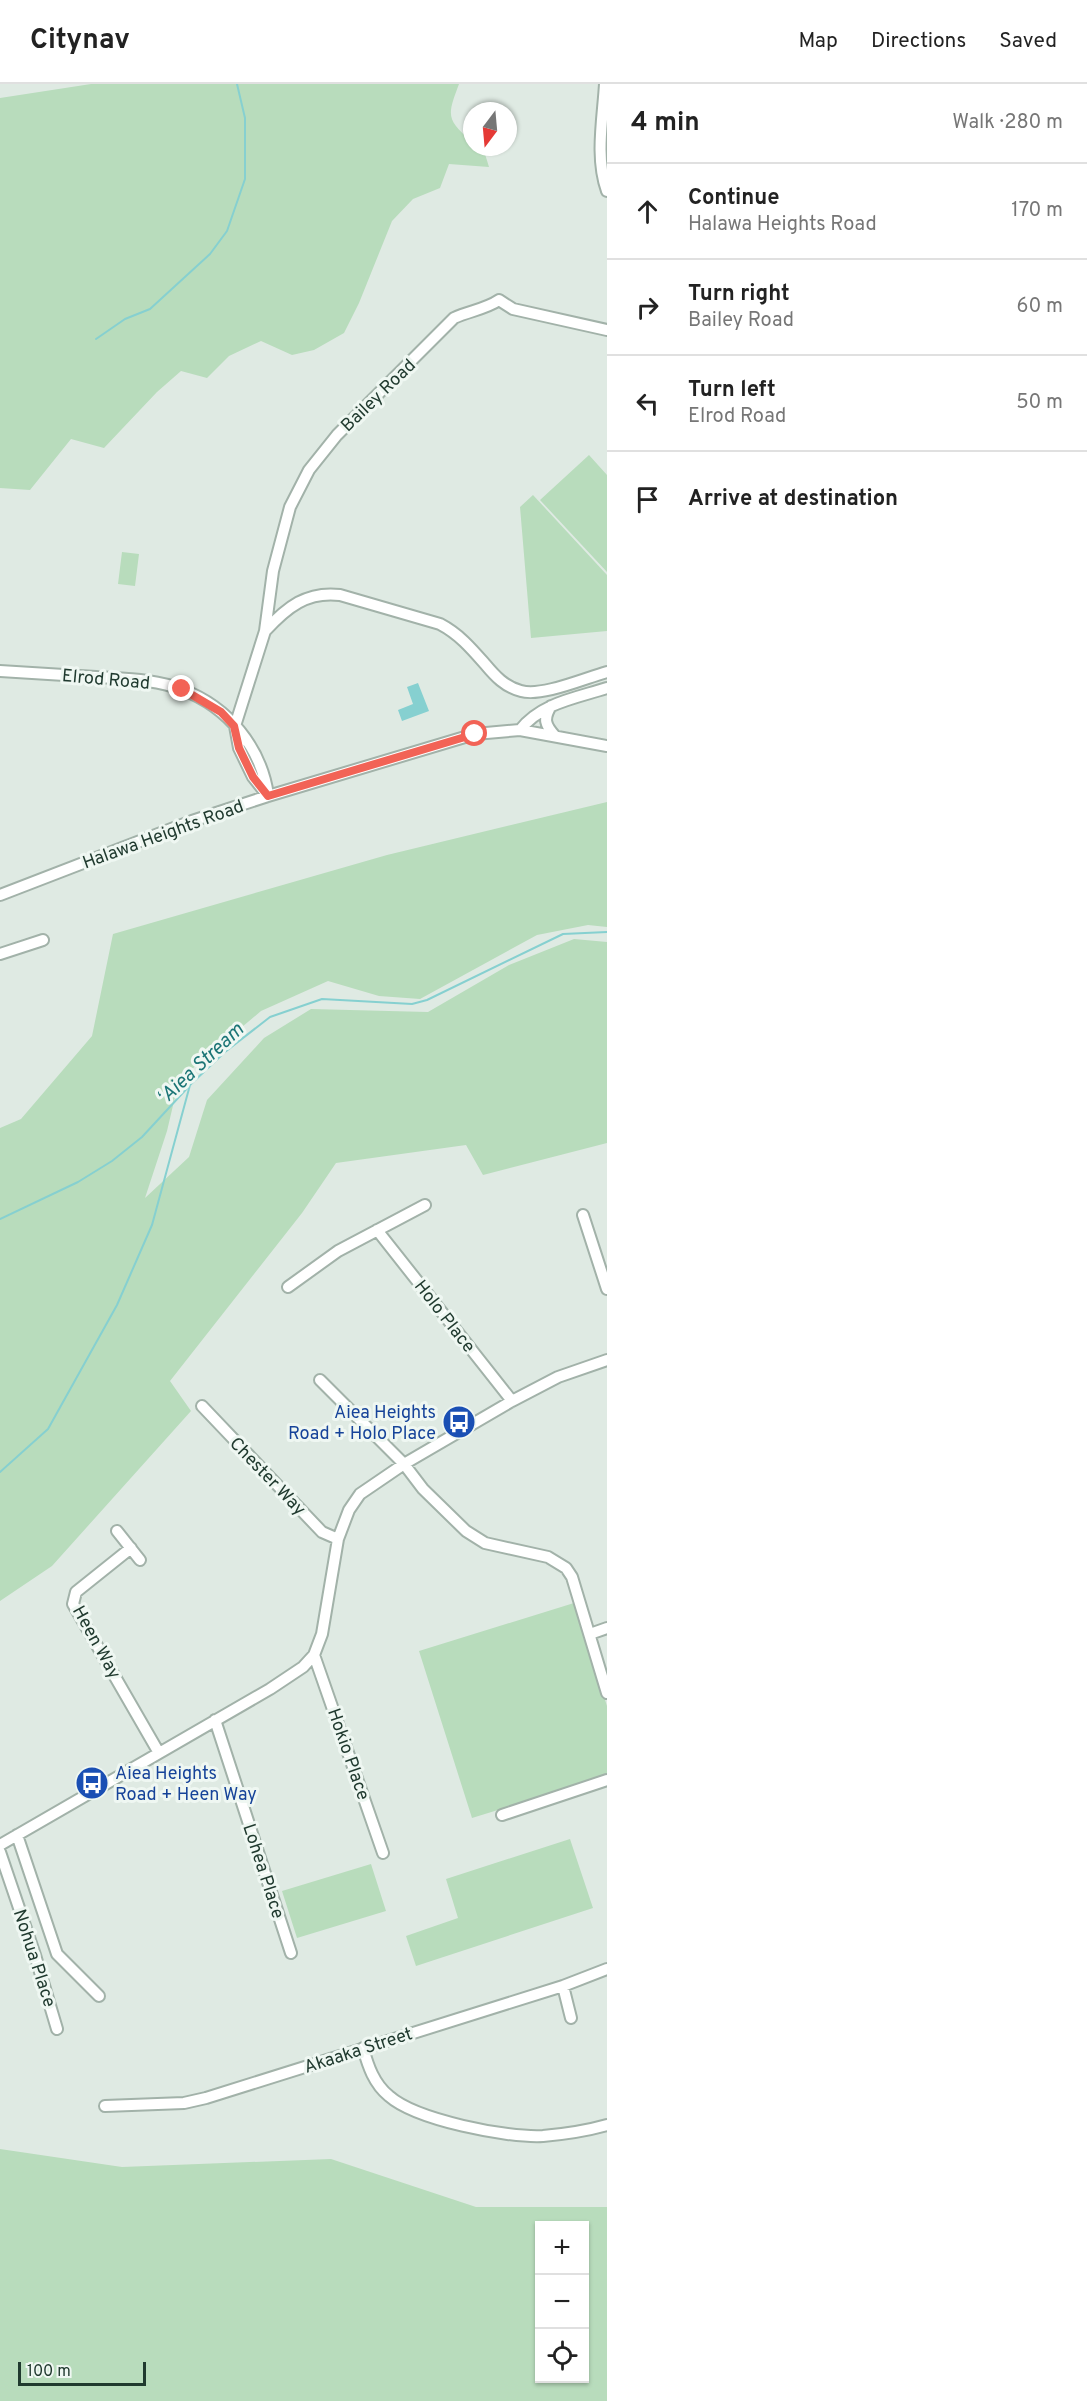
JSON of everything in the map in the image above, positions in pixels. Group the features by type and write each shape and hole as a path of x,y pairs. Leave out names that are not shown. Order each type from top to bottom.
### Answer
{"street":[{"path":"605,84 601,158 607,191"},
{"name":"Bailey Road","path":"234,726 265,631 273,571 290,507 309,471 337,435 454,318 473,310 500,300 513,309 607,330"},
{"name":"Bailey Road","path":"265,631 278,617 299,602 312,595 333,594 440,624 450,629 466,642 497,678 509,687 523,692 539,692 607,672"},
{"name":"Elrod Road","path":"0,671 157,683 182,689 200,698 221,712 234,726"},
{"path":"520,730 528,720 550,706 607,688"},
{"path":"550,706 545,720 555,736"},
{"path":"234,726 239,748 253,777 268,796"},
{"name":"Halawa Heights Road","path":"0,896 192,821 475,734 520,730 607,746"},
{"path":"0,954 43,940"},
{"path":"288,1287 338,1251 425,1205"},
{"path":"583,1215 607,1289"},
{"name":"Holo Place","path":"377,1230 512,1401"},
{"path":"0,1845 285,1680 303,1667 314,1655 321,1634 338,1539 348,1510 360,1494 404,1464 512,1401 558,1377 607,1360"},
{"path":"320,1380 404,1464 423,1489 466,1531 485,1543 548,1557 566,1568 572,1577 607,1693"},
{"name":"Chester Way","path":"202,1407 322,1532 338,1539"},
{"path":"117,1531 140,1560"},
{"name":"Heen Way","path":"131,1548 76,1592 73,1604 159,1753"},
{"path":"590,1634 607,1628"},
{"name":"Hokio Place","path":"314,1655 383,1853"},
{"name":"Lohea Place","path":"215,1720 291,1953"},
{"path":"502,1815 607,1780"},
{"path":"17,1835 57,1954 99,1996"},
{"name":"Nohua Place","path":"0,1852 57,2029"},
{"name":"Akaaka Street","path":"105,2106 184,2103 206,2098 562,1986 607,1969"},
{"path":"562,1986 571,2018"},
{"path":"363,2048 373,2077 388,2096 408,2109 439,2119 509,2134 541,2136 578,2132 607,2125"}],"green space":[{"path":"91,84 459,84 452,103 451,116 457,128 463,134 463,156 486,156 489,167 449,164 440,188 413,199 392,221 359,303 344,333 314,350 292,355 261,341 229,356 207,378 181,371 157,392 104,448 71,439 30,490 0,488 0,98"},
{"path":"589,455 607,475 607,572 540,500"},
{"path":"533,495 607,575 607,631 531,638 520,507"},
{"path":"122,552 139,554 135,586 118,584"},
{"path":"607,802 607,927 588,925 537,935 420,999 379,996 328,981 261,1011 179,1080 167,1131 145,1198 189,1157 207,1100 264,1038 311,1009 428,1012 509,965 574,939 607,942 607,1143 483,1175 466,1145 336,1163 302,1213 170,1381 191,1411 52,1566 0,1601 0,1128 21,1119 92,1036 113,934 387,855"},
{"path":"574,1603 607,1706 607,1776 472,1818 419,1651"},
{"path":"570,1839 593,1908 416,1966 406,1936 458,1918 446,1879"},
{"path":"371,1864 386,1911 297,1938 282,1891"},
{"path":"0,2149 122,2167 331,2159 476,2207 607,2207 607,2401 0,2401"}],"water":[{"path":"418,683 429,711 402,721 398,710 413,704 407,687"}],"waterway":[{"path":"96,339 125,319 150,309 210,254 227,231 245,179 245,118 237,84"},
{"name":"ʻAiea Stream","path":"0,1219 78,1182 112,1161 142,1137 191,1084 225,1052 270,1017 322,999 412,1004 427,1000 563,934 607,932"},
{"path":"0,1472 48,1429 117,1305 152,1225 190,1085"}],"place":[{"name":"Aiea Heights Road + Holo Place","path":"459,1422"},
{"name":"Aiea Heights Road + Heen Way","path":"92,1783"}],"route":[{"path":"182,689 221,712 234,726 239,748 253,777 268,796 475,734"}]}
